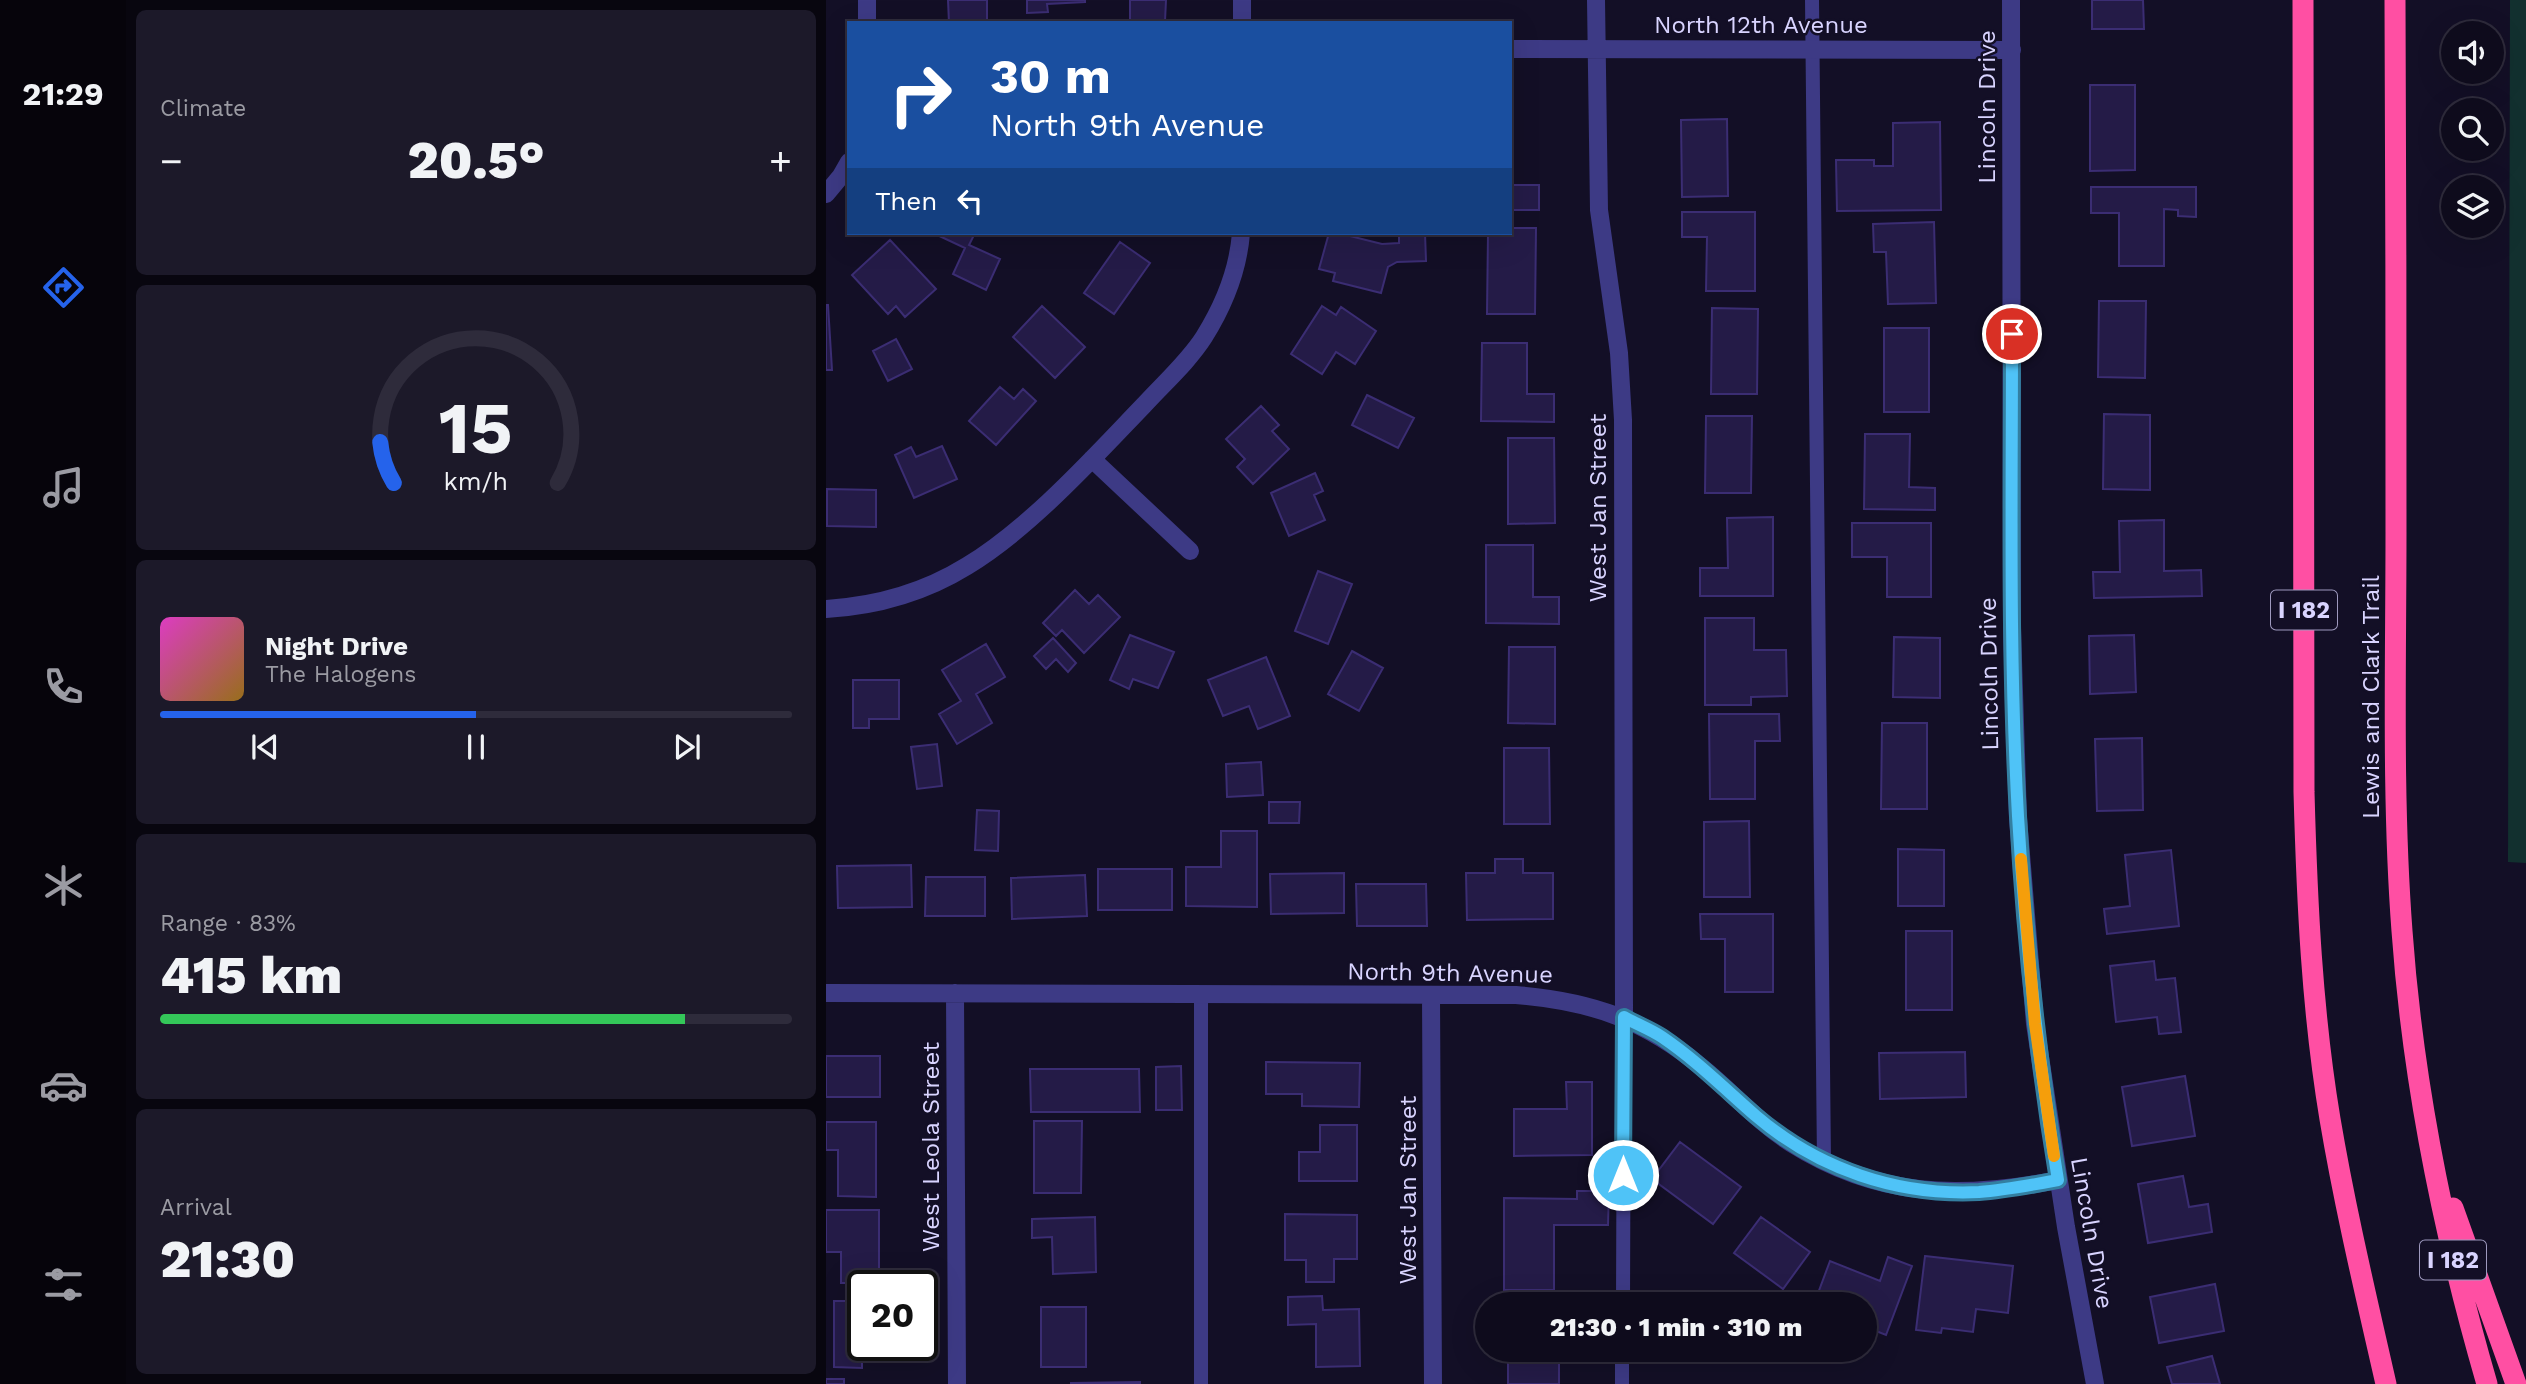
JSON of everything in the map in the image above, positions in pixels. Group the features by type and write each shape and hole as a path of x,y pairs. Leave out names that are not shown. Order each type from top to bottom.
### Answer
{"highway":[{"name":"I 182","path":"2303,0 2304,792 2307,901 2315,1010 2330,1119 2350,1226 2386,1384"},
{"name":"Lewis and Clark Trail","path":"2395,0 2396,792 2402,929 2412,1035 2427,1134 2450,1245 2487,1384"},
{"path":"2427,1134 2516,1384"}],"street":[{"path":"867,0 867,21"},
{"path":"1242,0 1242,21"},
{"name":"West Jan Street","path":"1596,0 1599,211 1619,353 1623,420 1624,1017"},
{"name":"Lincoln Drive","path":"2011,0 2012,628 2019,830 2035,1024 2058,1180 2095,1384"},
{"name":"North 12th Avenue","path":"1512,49 2011,50"},
{"path":"826,194 847,166"},
{"path":"826,609 888,600 929,586 967,566 1002,542 1092,459 1202,340 1220,310 1233,277 1241,235"},
{"path":"1092,459 1190,551"},
{"name":"North 9th Avenue","path":"826,993 1516,995 1556,998 1596,1007 1660,1035 1789,1142 1824,1162 1861,1177 1900,1186 1978,1192 2058,1180"},
{"name":"West Leola Street","path":"955,993 957,1384"},
{"name":"West Jan Street","path":"1431,995 1433,1384"}],"lane":[{"path":"1812,0 1824,1162"},
{"path":"1201,994 1201,1384"},
{"path":"1623,1292 1624,1017"},
{"path":"1622,1362 1622,1384"}],"green space":[{"path":"2510,0 2526,0 2526,863 2508,862"}],"building":[{"path":"948,0 987,0 987,21 949,21"},
{"path":"1027,0 1085,2 1047,4 1048,12 1027,13"},
{"path":"1130,0 1166,0 1165,21 1130,21"},
{"path":"2092,0 2143,0 2144,29 2092,29"},
{"path":"2090,85 2135,85 2135,170 2090,171"},
{"path":"1727,119 1728,196 1682,197 1681,120"},
{"path":"1940,122 1941,210 1837,211 1836,160 1874,160 1874,166 1893,166 1893,123"},
{"path":"1512,185 1539,185 1539,210 1512,210"},
{"path":"2091,187 2196,187 2196,217 2178,216 2178,210 2164,209 2164,266 2119,266 2119,213 2091,213"},
{"path":"1682,212 1755,212 1755,291 1706,291 1707,237 1682,237"},
{"path":"1934,222 1936,303 1888,304 1886,252 1874,252 1873,224"},
{"path":"1512,228 1536,228 1535,314 1487,314 1488,235 1512,235"},
{"path":"937,235 974,235 969,245 1000,259 986,290 953,274 965,248"},
{"path":"1328,235 1346,235 1382,244 1399,243 1399,235 1425,235 1426,261 1397,262 1388,267 1381,293 1333,281 1335,273 1319,269"},
{"path":"890,240 936,289 905,317 896,306 888,314 852,275"},
{"path":"1120,242 1150,263 1114,314 1084,293"},
{"path":"2099,301 2146,301 2145,378 2098,377"},
{"path":"828,305 832,370 826,370"},
{"path":"1042,306 1085,347 1055,378 1013,337"},
{"path":"1322,306 1336,315 1341,307 1376,331 1355,364 1336,352 1322,374 1291,354"},
{"path":"1712,308 1758,309 1757,394 1711,394"},
{"path":"1884,328 1929,328 1929,412 1884,412"},
{"path":"896,339 912,369 888,381 873,351"},
{"path":"1482,343 1527,343 1527,394 1554,394 1554,422 1481,421"},
{"path":"1000,387 1014,399 1023,389 1036,401 996,445 969,421"},
{"path":"1367,395 1414,418 1398,448 1352,425"},
{"path":"1261,406 1279,425 1272,431 1289,449 1253,484 1237,467 1245,459 1226,439"},
{"path":"2104,414 2150,415 2150,490 2103,489"},
{"path":"1706,416 1752,416 1751,493 1705,493"},
{"path":"1865,434 1910,434 1909,487 1935,488 1935,510 1864,509"},
{"path":"1508,438 1554,438 1555,523 1508,524"},
{"path":"942,446 957,479 914,498 895,455 911,447 916,457"},
{"path":"1315,473 1323,491 1314,495 1325,520 1289,536 1271,493"},
{"path":"827,489 876,490 876,527 827,526"},
{"path":"1773,517 1773,596 1700,596 1700,568 1728,568 1727,518"},
{"path":"2164,520 2164,571 2201,570 2202,596 2094,598 2093,572 2120,572 2119,521"},
{"path":"1852,523 1931,523 1931,597 1887,597 1887,557 1852,557"},
{"path":"1486,545 1533,545 1533,597 1559,597 1559,624 1486,623"},
{"path":"1318,571 1352,584 1328,644 1295,631"},
{"path":"1075,590 1089,604 1098,595 1120,617 1084,653 1062,630 1056,636 1043,623"},
{"path":"1705,618 1754,618 1754,650 1786,650 1787,696 1751,697 1751,705 1705,705"},
{"path":"1130,635 1174,652 1158,688 1133,679 1129,689 1110,680"},
{"path":"2134,635 2136,692 2090,694 2089,636"},
{"path":"1894,637 1940,638 1940,698 1893,697"},
{"path":"1053,638 1076,663 1068,672 1056,659 1046,669 1034,656"},
{"path":"986,644 1005,677 976,694 992,723 957,744 939,714 961,701 942,670"},
{"path":"1509,647 1555,647 1555,724 1508,723"},
{"path":"1352,651 1383,668 1359,711 1328,694"},
{"path":"1266,657 1290,716 1258,729 1249,706 1223,716 1208,680"},
{"path":"853,680 899,680 899,719 869,719 869,728 853,728"},
{"path":"1709,714 1779,714 1780,741 1755,741 1755,799 1710,799"},
{"path":"1882,723 1927,723 1927,809 1881,809"},
{"path":"2142,738 2143,810 2097,811 2095,739"},
{"path":"937,744 942,786 917,789 911,747"},
{"path":"1504,748 1549,748 1550,824 1504,824"},
{"path":"1261,762 1263,795 1227,797 1226,764"},
{"path":"1269,802 1300,802 1299,823 1269,823"},
{"path":"977,810 999,811 998,851 975,850"},
{"path":"1749,821 1750,897 1704,897 1704,822"},
{"path":"1221,831 1257,831 1257,907 1186,906 1186,867 1221,867"},
{"path":"1898,849 1944,850 1944,906 1898,906"},
{"path":"2171,850 2179,926 2107,934 2104,909 2130,906 2125,855"},
{"path":"1495,859 1523,859 1523,873 1553,873 1553,919 1467,920 1466,873 1495,873"},
{"path":"911,865 912,907 838,908 837,866"},
{"path":"1098,869 1172,869 1172,910 1098,910"},
{"path":"1344,873 1344,913 1271,914 1270,874"},
{"path":"1085,875 1087,916 1012,919 1011,878"},
{"path":"926,877 985,877 985,916 925,916"},
{"path":"1356,884 1426,884 1427,926 1357,926"},
{"path":"1700,914 1773,914 1773,992 1725,992 1725,939 1701,939"},
{"path":"1906,931 1952,931 1952,1010 1906,1010"},
{"path":"2154,961 2156,980 2175,978 2181,1032 2159,1034 2157,1017 2116,1022 2110,966"},
{"path":"1965,1052 1966,1097 1880,1099 1879,1053"},
{"path":"826,1056 880,1056 880,1097 826,1097"},
{"path":"1266,1062 1360,1063 1359,1107 1302,1106 1302,1094 1266,1094"},
{"path":"1181,1066 1182,1110 1156,1110 1156,1067"},
{"path":"1030,1069 1139,1069 1140,1112 1031,1112"},
{"path":"2185,1076 2195,1136 2132,1146 2122,1087"},
{"path":"1566,1082 1592,1082 1592,1155 1514,1156 1514,1109 1567,1109"},
{"path":"1034,1121 1082,1121 1081,1193 1034,1193"},
{"path":"826,1122 876,1122 876,1197 838,1196 838,1150 826,1150"},
{"path":"1320,1125 1357,1125 1357,1181 1299,1181 1299,1152 1320,1152"},
{"path":"1680,1142 1741,1187 1713,1224 1652,1179"},
{"path":"2183,1176 2189,1207 2208,1204 2212,1232 2148,1243 2138,1184"},
{"path":"1577,1191 1609,1191 1608,1225 1554,1225 1554,1290 1504,1290 1504,1198 1577,1199"},
{"path":"826,1210 879,1210 879,1270 847,1270 847,1283 841,1283 841,1252 826,1252"},
{"path":"1285,1214 1357,1215 1357,1259 1334,1259 1334,1282 1306,1282 1306,1260 1285,1260"},
{"path":"1095,1217 1096,1272 1053,1274 1052,1237 1032,1238 1032,1219"},
{"path":"1761,1217 1810,1252 1783,1289 1734,1253"},
{"path":"1925,1256 2013,1266 2008,1313 1976,1309 1973,1332 1942,1328 1941,1333 1916,1330"},
{"path":"1888,1257 1912,1266 1886,1335 1877,1331 1877,1292 1818,1292 1830,1261 1880,1281"},
{"path":"2215,1284 2224,1331 2159,1343 2150,1297"},
{"path":"1322,1296 1323,1310 1359,1309 1360,1366 1316,1367 1316,1324 1288,1325 1288,1297"},
{"path":"834,1301 847,1301 847,1361 862,1361 862,1368 834,1367"},
{"path":"1041,1307 1086,1307 1086,1367 1041,1367"},
{"path":"2212,1356 2220,1384 2172,1384 2167,1367"},
{"path":"1508,1362 1559,1362 1559,1384 1508,1384"},
{"path":"826,1379 844,1379 844,1384 826,1384"},
{"path":"1071,1383 1140,1384 1071,1384"}],"slow traffic":[{"path":"2021,859 2035,1024 2054,1156"}],"route":[{"path":"1623,1175 1624,1017 1660,1035 1789,1142 1824,1162 1861,1177 1900,1186 1978,1192 2058,1180 2035,1024 2018,818 2012,628 2012,334"}]}
